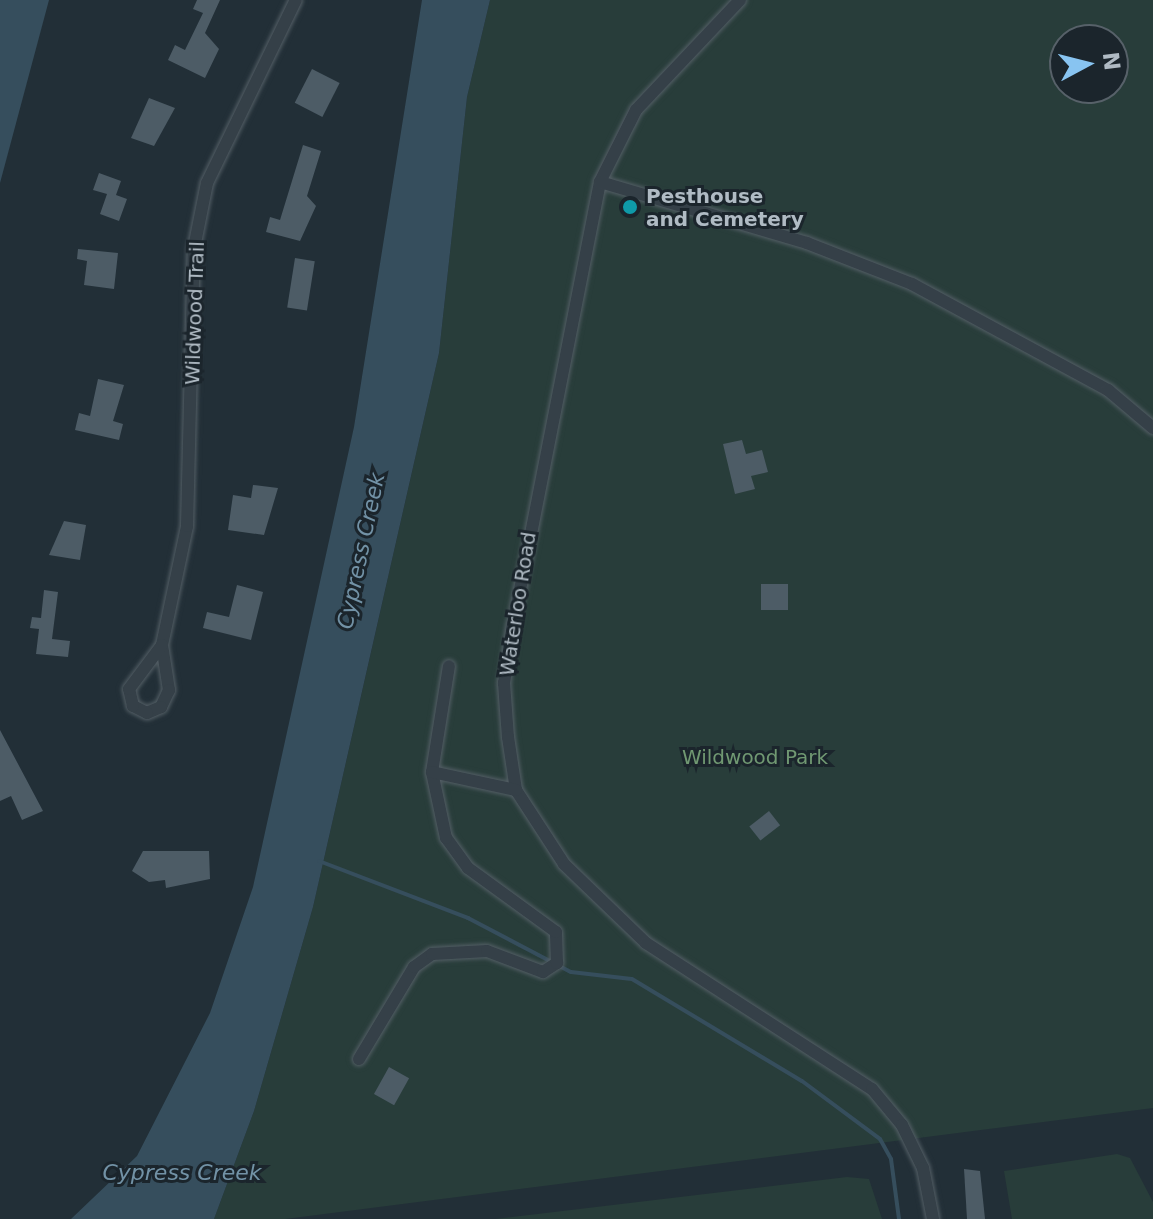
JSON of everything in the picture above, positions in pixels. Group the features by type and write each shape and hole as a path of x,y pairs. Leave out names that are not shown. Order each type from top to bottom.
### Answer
{"street":[{"name":"Wildwood Trail","path":"162,645 187,526 193,262 207,183 296,0"},
{"name":"Waterloo Road","path":"740,0 636,110 600,182 571,302 504,683 516,790 564,864 646,943 872,1089 923,1168 933,1219"},
{"path":"600,182 807,243 912,284 1108,390 1153,428"},
{"path":"162,645 169,690 161,707 147,713 133,706 129,689 162,645"},
{"path":"359,1059 399,988 432,954 487,951 543,972 557,963 556,932 478,877 446,838 432,772 449,666"},
{"path":"432,772 516,790"}],"green space":[{"name":"Wildwood Park","path":"490,0 1153,0 1153,1108 285,1219 214,1219 254,1111 313,907 439,353 467,97"},
{"path":"1117,1154 1130,1158 1153,1202 1153,1219 1012,1219 1004,1171"},
{"path":"847,1177 869,1179 882,1219 495,1219"}],"water":[{"path":"0,0 49,0 0,183"},
{"name":"Cypress Creek","path":"422,0 490,0 467,97 439,353 313,907 254,1111 214,1219 71,1219 137,1156 210,1013 253,887 354,427"}],"building":[{"path":"197,0 220,0 205,33 219,49 205,78 168,60 175,45 185,50 203,13 193,9"},
{"path":"312,69 340,83 322,117 295,103"},
{"path":"149,98 175,108 154,146 131,138"},
{"path":"303,145 321,151 307,196 316,206 300,241 266,232 270,217 280,220"},
{"path":"99,173 121,181 116,195 127,199 119,221 100,214 107,194 93,190"},
{"path":"78,249 118,253 114,289 84,285 87,261 77,259"},
{"path":"295,258 315,261 307,311 287,307"},
{"path":"98,379 124,385 113,421 123,424 119,440 75,430 79,413 90,416"},
{"path":"742,440 746,454 762,450 768,472 751,476 755,489 735,494 723,444"},
{"path":"253,485 278,488 264,535 228,530 233,495 251,498"},
{"path":"64,521 86,525 80,560 49,555"},
{"path":"761,584 788,584 788,610 761,610"},
{"path":"237,585 263,592 251,640 203,628 207,612 229,617"},
{"path":"44,590 58,592 52,639 70,641 68,657 36,654 39,629 30,628 32,617 41,618"},
{"path":"0,730 43,811 22,820 11,796 0,801"},
{"path":"769,811 780,825 760,841 749,826"},
{"path":"143,851 209,851 210,879 166,888 165,880 149,882 132,871"},
{"path":"389,1067 409,1078 394,1105 374,1094"},
{"path":"964,1169 980,1171 985,1219 967,1219"}],"waterway":[{"path":"319,861 468,918 571,972 632,979 802,1081 880,1139 891,1159 899,1219"}],"place":[{"name":"Pesthouse and Cemetery","path":"630,207"}]}
